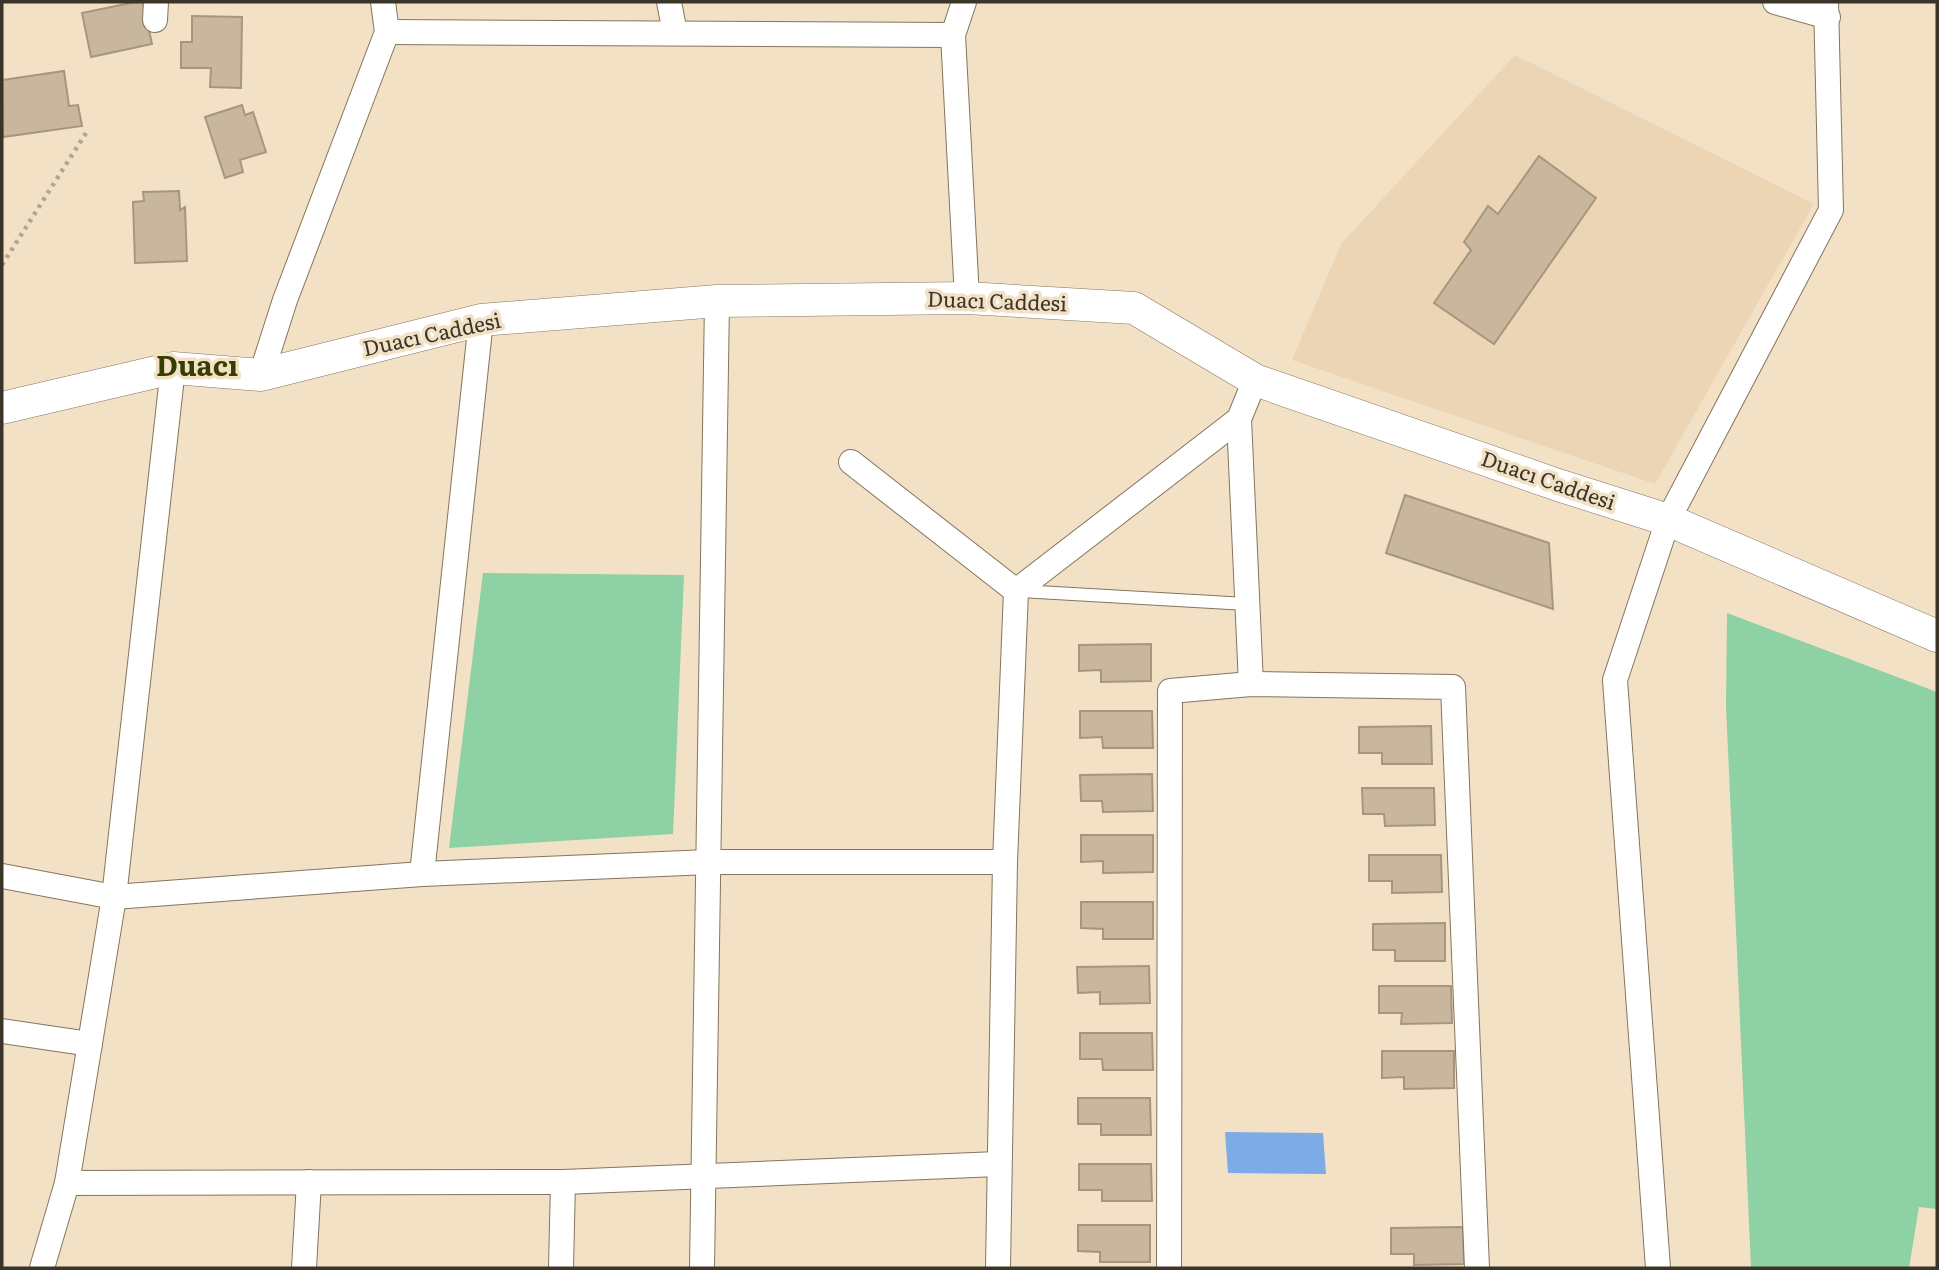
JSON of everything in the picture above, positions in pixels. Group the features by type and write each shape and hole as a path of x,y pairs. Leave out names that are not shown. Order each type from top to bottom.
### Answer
{"street":[{"path":"261,375 285,300 387,32 383,2"},
{"path":"669,2 675,33"},
{"path":"964,2 953,35 967,298"},
{"path":"1658,1268 1615,680 1668,520 1831,210 1827,9 1775,2"},
{"path":"387,32 953,35"},
{"name":"Duacı Caddesi","path":"2,408 173,368 261,375 481,320 717,302 967,298 1134,308 1255,380 1558,485 1668,520 1937,636"},
{"path":"702,1268 717,302"},
{"path":"422,874 481,320"},
{"path":"41,1268 67,1183 114,897 173,368"},
{"path":"1251,684 1239,419 1255,380"},
{"path":"1016,591 1239,419"},
{"path":"851,462 1016,591"},
{"path":"998,1268 1005,862 1016,591"},
{"path":"1169,1268 1170,691 1251,684 1453,687 1477,1268"},
{"path":"2,876 114,897 422,874 709,862 1005,862"},
{"path":"2,1031 90,1044"},
{"path":"67,1183 563,1182 998,1164"},
{"path":"304,1268 309,1182"},
{"path":"561,1268 563,1182"}],"lane":[{"path":"1016,591 1247,604"}],"path":[{"path":"2,264 86,133"}],"shaded area":[{"path":"1515,55 1814,204 1655,484 1292,360 1341,244"}],"green space":[{"path":"483,573 684,575 673,834 449,848"},
{"path":"1727,613 1937,692 1937,1209 1919,1207 1909,1268 1751,1268 1726,705"}],"water":[{"path":"1225,1132 1323,1133 1326,1174 1228,1173"}],"building":[{"path":"143,2 152,44 91,57 82,13"},
{"path":"192,16 242,17 241,88 210,87 211,68 181,68 181,42 192,42"},
{"path":"64,71 69,106 78,105 82,126 3,137 2,80"},
{"path":"242,105 245,115 253,112 266,152 240,160 243,172 225,178 205,117"},
{"path":"1539,156 1596,198 1494,344 1434,303 1471,250 1464,242 1488,206 1498,214"},
{"path":"179,191 180,210 185,207 187,261 135,263 133,202 144,201 143,192"},
{"path":"1405,495 1549,543 1553,609 1386,553"},
{"path":"1151,644 1151,681 1101,682 1101,670 1079,671 1079,645"},
{"path":"1080,711 1152,711 1153,748 1103,748 1102,737 1080,738"},
{"path":"1431,726 1432,764 1382,764 1382,753 1359,753 1359,727"},
{"path":"1152,774 1153,811 1103,812 1102,801 1081,801 1080,775"},
{"path":"1362,788 1434,788 1435,825 1385,826 1384,814 1363,814"},
{"path":"1081,835 1153,835 1153,872 1103,873 1103,861 1081,862"},
{"path":"1369,855 1441,855 1442,892 1392,893 1392,881 1369,881"},
{"path":"1081,902 1153,902 1153,939 1103,939 1103,929 1081,928"},
{"path":"1445,923 1445,961 1395,961 1395,950 1373,950 1373,924"},
{"path":"1149,966 1150,1003 1100,1004 1100,992 1078,993 1077,967"},
{"path":"1379,986 1451,986 1452,1023 1401,1024 1402,1013 1379,1013"},
{"path":"1080,1033 1152,1033 1153,1070 1103,1070 1102,1059 1080,1059"},
{"path":"1382,1051 1454,1051 1454,1088 1404,1089 1404,1077 1382,1078"},
{"path":"1078,1098 1150,1098 1151,1135 1101,1135 1101,1124 1078,1124"},
{"path":"1079,1164 1151,1164 1152,1201 1102,1201 1102,1190 1079,1190"},
{"path":"1078,1225 1150,1225 1150,1262 1100,1262 1100,1252 1078,1251"},
{"path":"1463,1227 1464,1264 1414,1265 1414,1254 1391,1254 1391,1228"}],"district":[{"name":"Duacı","path":"197,366"}]}
